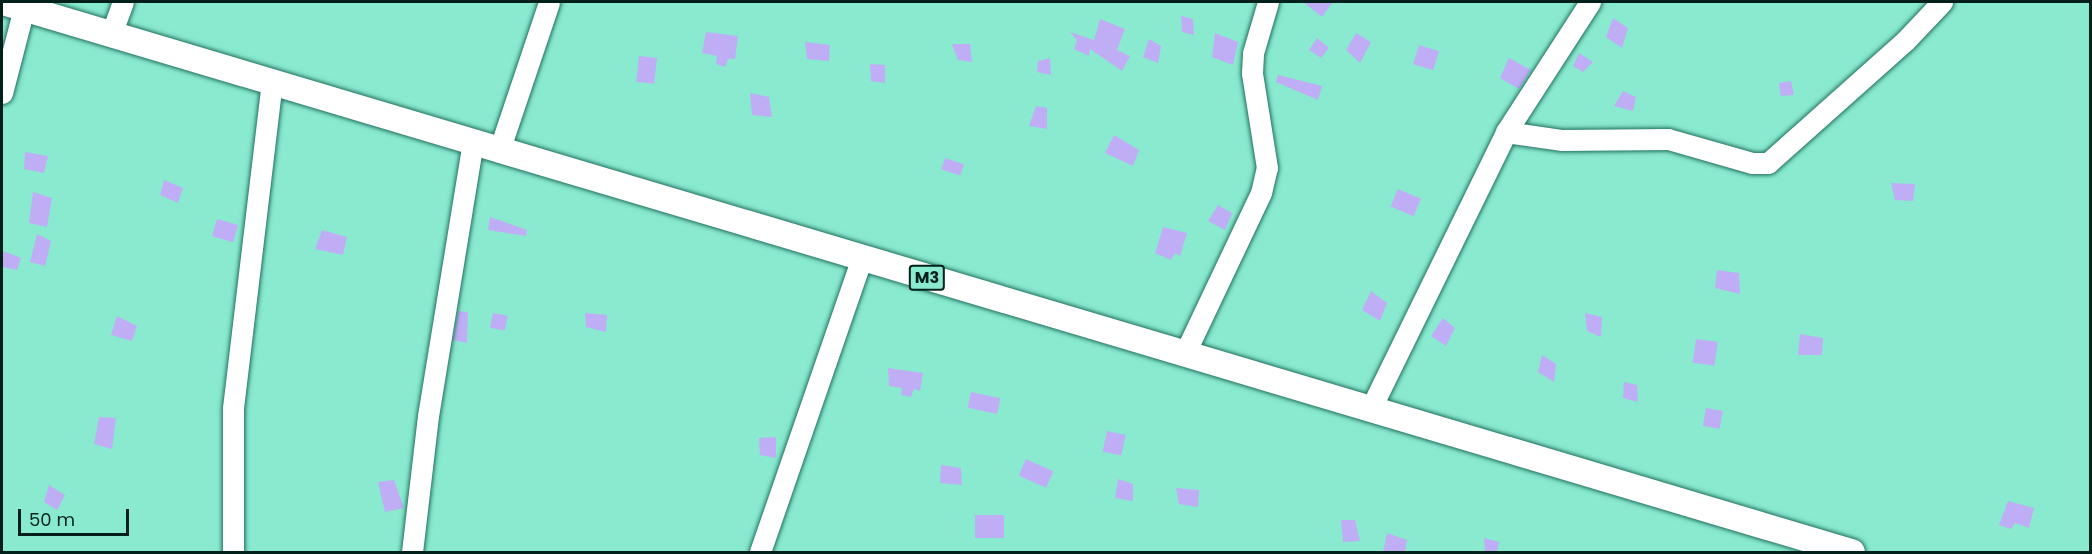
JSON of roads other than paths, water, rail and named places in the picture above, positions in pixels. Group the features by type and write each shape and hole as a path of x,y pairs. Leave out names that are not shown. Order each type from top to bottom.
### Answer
{"main road":[{"name":"M3","path":"14,5 112,32 1370,410 1805,546 1852,552"}],"street":[{"path":"112,32 123,2"},
{"path":"500,148 549,2"},
{"path":"1184,355 1261,193 1267,168 1252,73 1253,53 1268,2"},
{"path":"1370,410 1506,132 1590,2"},
{"path":"1506,132 1562,140 1668,138 1752,163 1768,163 1905,41 1942,2"},
{"path":"2,93 14,5"},
{"path":"233,552 233,408 272,80"},
{"path":"412,552 428,416 473,141"},
{"path":"760,552 862,258"}]}
